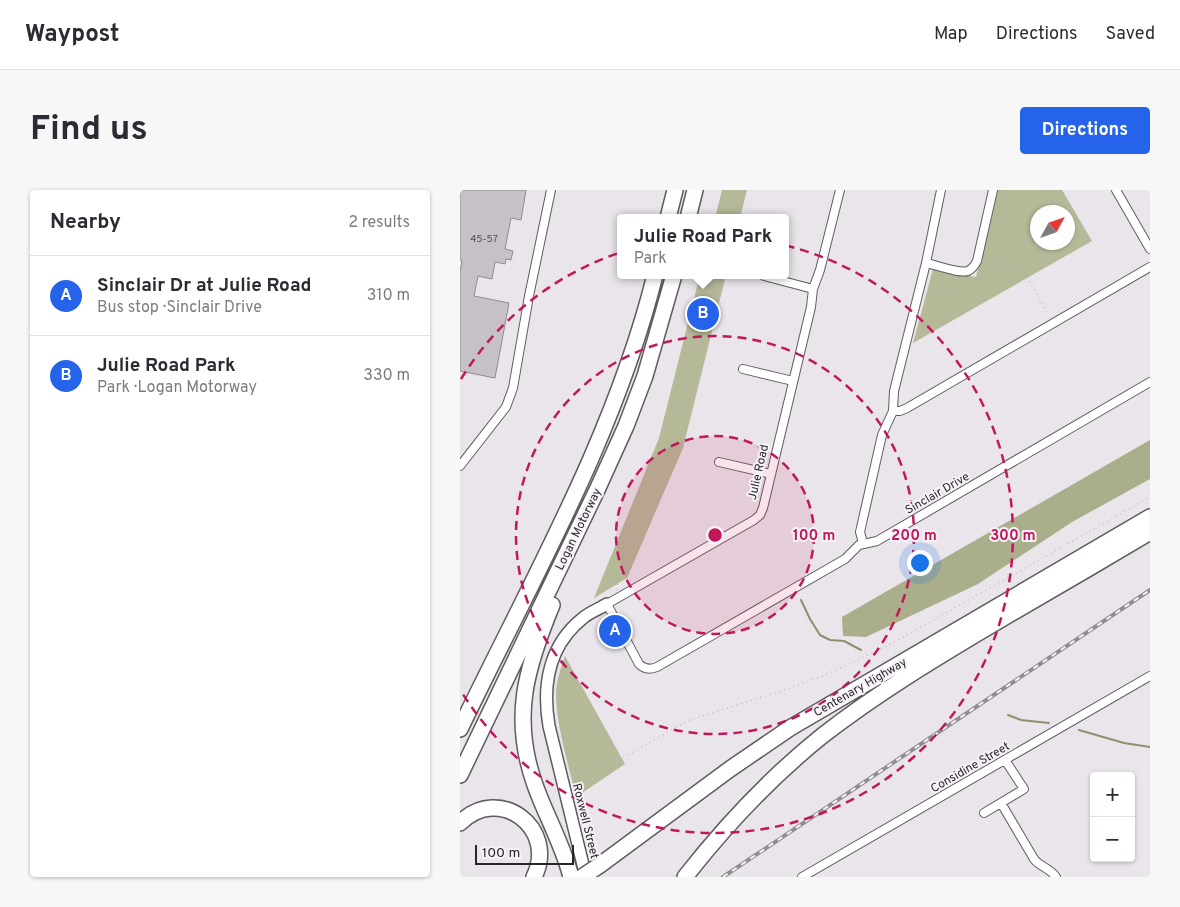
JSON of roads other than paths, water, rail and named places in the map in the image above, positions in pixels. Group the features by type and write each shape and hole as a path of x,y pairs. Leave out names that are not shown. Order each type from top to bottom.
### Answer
{"highway":[{"path":"669,214 675,190"},
{"path":"689,214 695,190"},
{"name":"Logan Motorway","path":"460,729 600,439 635,345 654,279"},
{"name":"Logan Motorway","path":"460,775 611,460 636,403 655,346 673,279"},
{"name":"Centenary Highway","path":"584,877 730,769 790,728 1150,516"},
{"name":"Centenary Highway","path":"685,877 748,804 799,756 846,718 904,678 1150,532"},
{"path":"566,554 567,566 530,662 524,695 523,721 525,745 533,778 560,843 571,877"},
{"path":"460,714 472,691 481,686"},
{"path":"460,823 472,814 490,808 504,809 522,817 535,833 540,848 540,863 534,877"}],"street":[{"path":"460,466 506,407 513,388 529,296 551,190"},
{"name":"Julie Road","path":"564,772 546,708 546,684 549,669 561,642 585,616 754,520 764,508 814,289 840,190"},
{"path":"863,543 860,532 882,435 892,411 894,391 942,190"},
{"path":"926,263 958,271 971,269 977,261 994,190"},
{"path":"1116,190 1150,249"},
{"path":"892,411 900,411 907,408 1150,267"},
{"path":"776,279 814,289"},
{"path":"743,369 793,381"},
{"name":"Sinclair Drive","path":"607,604 639,664 645,668 652,669 846,559 863,543 877,541 1150,382"},
{"path":"719,462 771,474"},
{"name":"Considine Street","path":"802,877 1150,676"},
{"path":"984,812 1024,789 1005,760"},
{"name":"Roxwell Street","path":"564,772 584,877"},
{"path":"1001,803 1034,859 1056,877"}],"waterway":[{"path":"801,600 820,635 830,640 844,641 861,650"},
{"path":"1008,715 1021,720 1049,723"},
{"path":"1079,730 1124,743 1150,747"}],"railway":[{"path":"723,877 1150,590"}],"place":[{"name":"Julie Road Park","path":"703,314"},
{"name":"Sinclair Dr at Julie Road","path":"615,631"}]}
